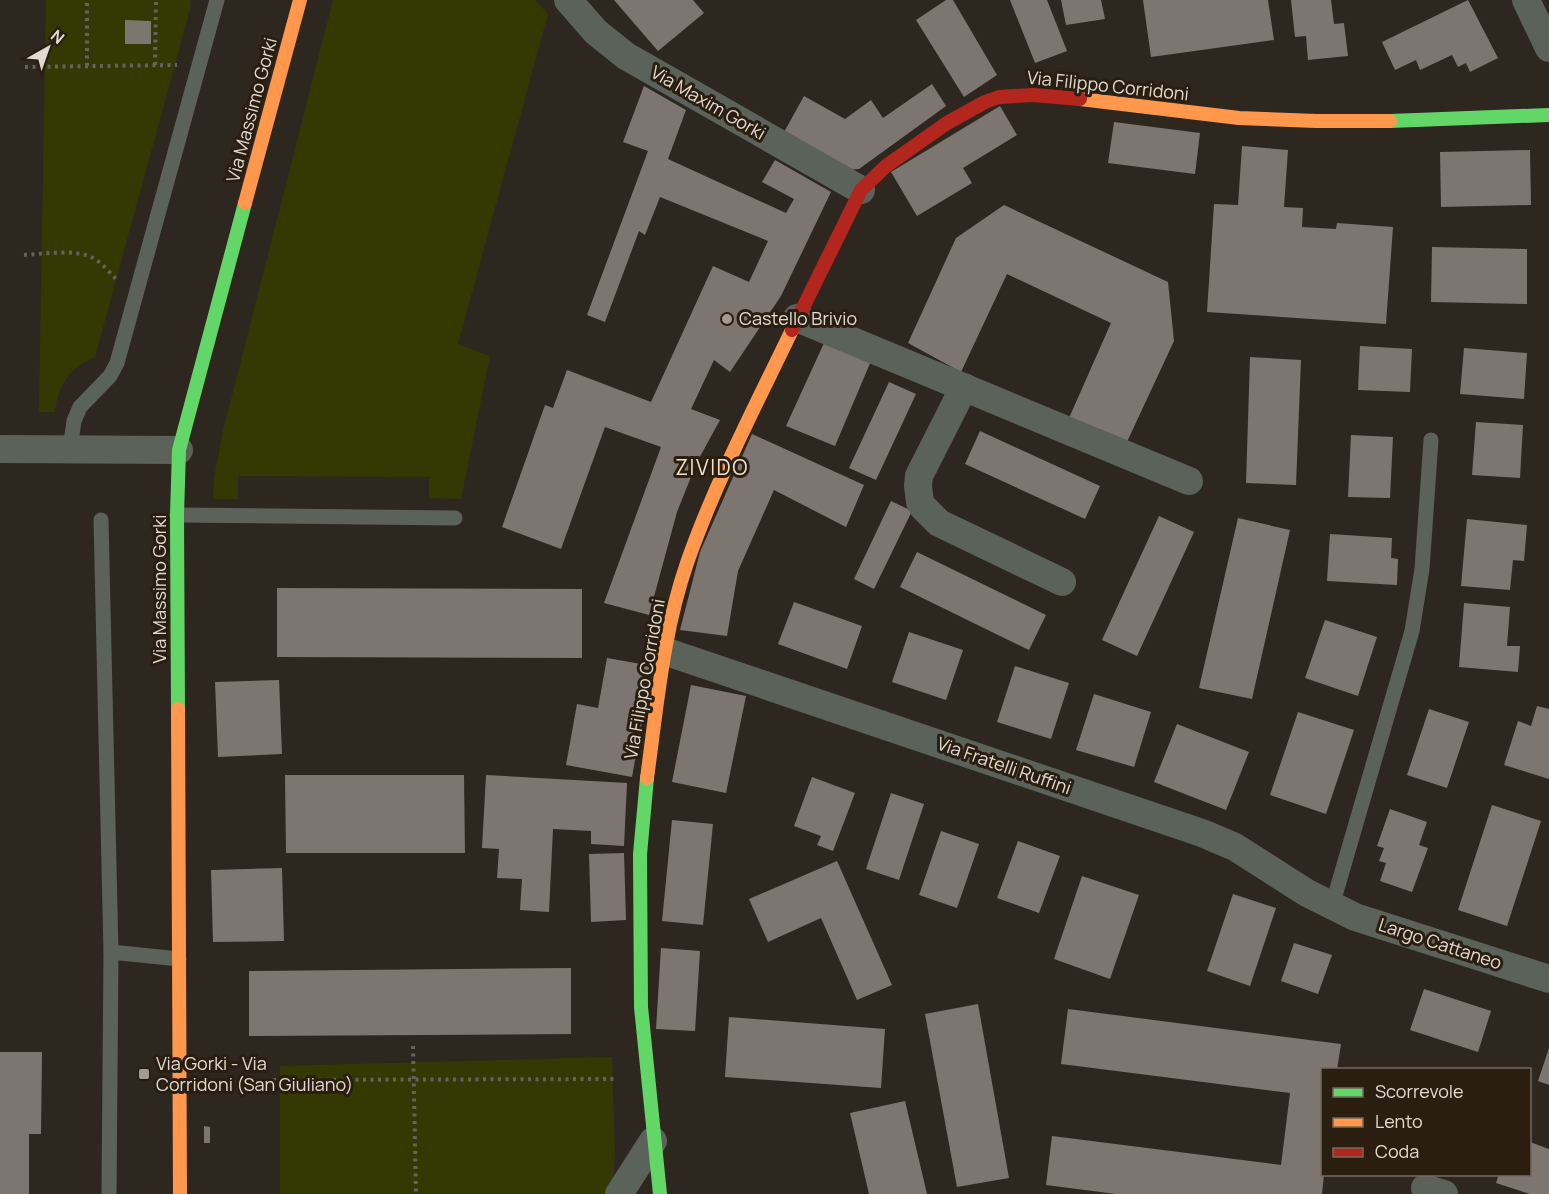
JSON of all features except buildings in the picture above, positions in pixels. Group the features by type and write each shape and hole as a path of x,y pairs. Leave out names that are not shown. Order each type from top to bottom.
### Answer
{"street":[{"name":"Via Massimo Gorki","path":"180,1194 177,515 179,450 300,0"},
{"name":"Via Maxim Gorki","path":"568,0 596,32 626,56 861,190"},
{"path":"1526,0 1549,48"},
{"name":"Via Filippo Corridoni","path":"660,1194 647,1079 639,966 640,854 649,755 664,651 682,578 728,459 861,190 879,171 941,127 972,108 998,97 1034,95 1219,116 1300,121 1549,115"},
{"path":"797,318 1189,481"},
{"path":"964,387 920,476 918,494 922,507 950,529 1062,582"},
{"path":"0,448 179,450"},
{"name":"Via Fratelli Ruffini","path":"664,651 1221,840 1249,854 1294,885 1332,906"},
{"name":"Largo Cattaneo","path":"1332,906 1367,921 1549,979"},
{"path":"619,1194 653,1141"}],"lane":[{"path":"70,449 74,421 80,407 110,376 117,363 217,0"},
{"path":"1332,906 1412,631 1422,569 1431,440"},
{"path":"177,515 455,518"},
{"path":"101,520 111,952 109,1194"},
{"path":"111,952 179,959"}],"path":[{"path":"87,0 87,66"},
{"path":"155,65 156,0"},
{"path":"25,67 175,64 198,69"},
{"path":"24,255 73,253 85,255 95,259 122,284 137,291"},
{"path":"413,1046 416,1194"},
{"path":"243,1080 647,1079"}],"green space":[{"path":"46,0 190,0 191,6 95,357 79,366 67,378 59,393 55,412 39,412"},
{"path":"333,0 535,0 548,14 458,344 490,356 461,499 429,498 429,477 238,476 238,499 213,499 214,478 223,431"},
{"path":"612,1057 615,1156 613,1179 605,1194 280,1194 280,1066"}],"traffic: fast":[{"path":"1390,121 1549,115"},
{"path":"178,709 179,450 245,203"},
{"path":"647,778 640,854 641,1007 660,1194"}],"traffic: slow":[{"path":"245,203 300,0"},
{"path":"1080,99 1239,118 1390,121"},
{"path":"647,778 666,642 687,563 723,474 792,330"},
{"path":"178,709 180,1194"}],"traffic: jam":[{"path":"792,330 861,190 886,166 947,123 999,97 1033,95 1080,99"}],"place":[{"name":"Castello Brivio","path":"727,319"},
{"name":"Via Gorki - Via Corridoni (San Giuliano)","path":"144,1074"}],"district":[{"name":"ZIVIDO","path":"712,468"}]}
